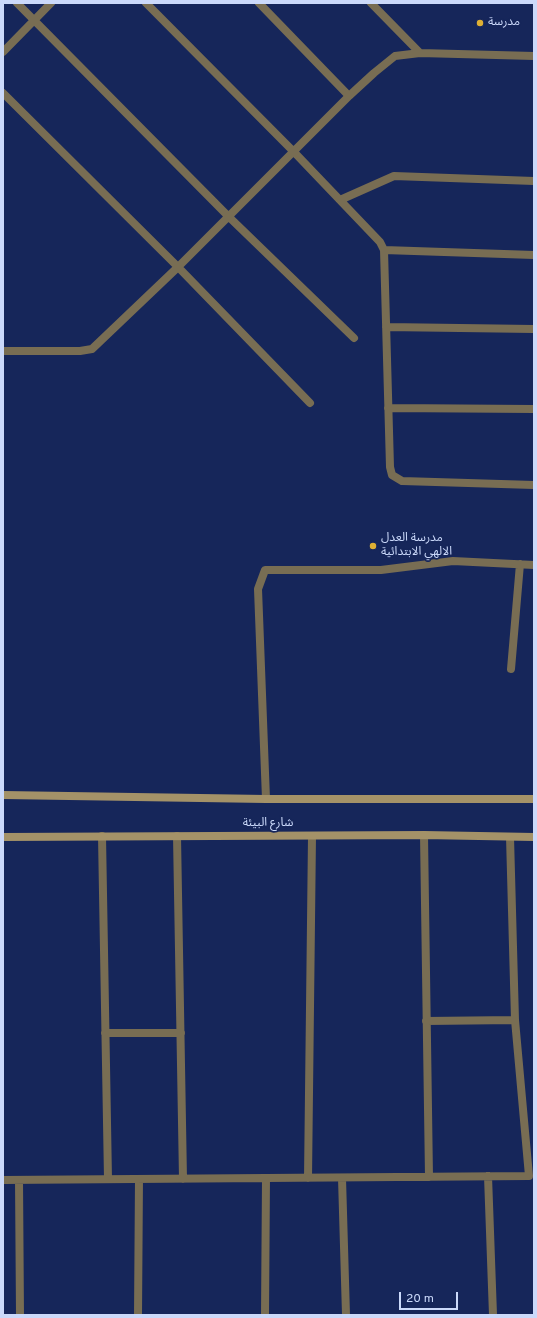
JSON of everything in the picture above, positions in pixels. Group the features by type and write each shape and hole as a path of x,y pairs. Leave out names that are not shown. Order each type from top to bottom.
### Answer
{"street":[{"path":"17,3 229,217 354,338"},
{"path":"3,52 51,3"},
{"path":"146,3 294,152 380,242 384,250 390,467 392,476 402,481 534,484"},
{"path":"259,3 349,96"},
{"path":"371,3 420,53"},
{"path":"3,351 80,351 92,349 229,217 349,96 395,56 420,53 534,56"},
{"path":"3,93 178,267 310,403"},
{"path":"340,200 394,176 534,181"},
{"path":"384,250 534,255"},
{"path":"386,327 534,329"},
{"path":"388,408 534,409"},
{"path":"266,798 258,589 265,570 381,570 453,561 534,565"},
{"path":"511,669 520,564"},
{"path":"3,795 266,798 534,798"},
{"path":"424,835 429,1177"},
{"name":"شارع البيئة","path":"3,837 424,835 534,837"},
{"path":"102,836 108,1179"},
{"path":"177,836 183,1179"},
{"path":"308,1178 312,836"},
{"path":"3,1180 529,1176 515,1020 510,837"},
{"path":"426,1021 515,1020"},
{"path":"105,1033 181,1034"},
{"path":"488,1176 493,1315"},
{"path":"265,1315 266,1178"},
{"path":"342,1178 346,1315"},
{"path":"138,1315 139,1179"},
{"path":"19,1180 20,1315"}],"place":[{"name":"مدرسة","path":"480,23"},
{"name":"مدرسة العدل الالهي الابتدائية","path":"373,546"}]}
